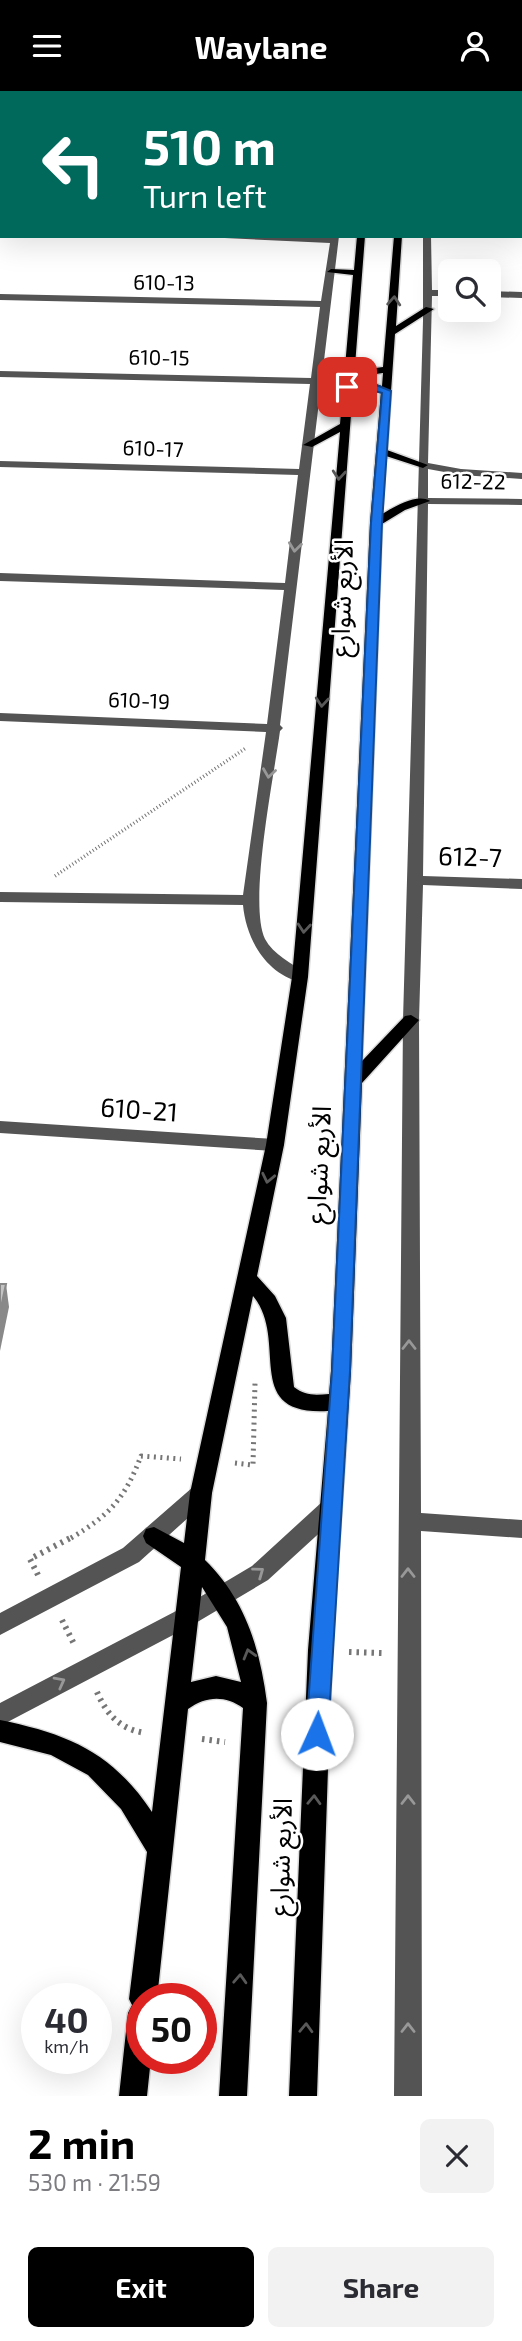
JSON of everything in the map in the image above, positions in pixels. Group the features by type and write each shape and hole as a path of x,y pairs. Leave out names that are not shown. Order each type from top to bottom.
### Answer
{"main road":[{"name":"الأربع شوارع","path":"145,1983 201,1493 275,1145 300,977 343,426 361,238"},
{"name":"الأربع شوارع","path":"303,2096 320,1650 339,1402 355,1079 376,523 384,452 387,370 398,238"},
{"path":"331,272 358,273"},
{"path":"392,332 430,301"},
{"path":"350,368 368,372 387,370"},
{"path":"347,387 369,385 387,391"},
{"path":"308,445 343,426"},
{"path":"384,452 422,465"},
{"path":"376,523 401,508 424,501"},
{"path":"355,1079 411,1020"},
{"path":"247,1278 267,1300 278,1321 279,1379 284,1389 304,1403 339,1402"},
{"path":"154,1536 193,1562 223,1595 241,1628 249,1652 255,1703 233,2096"},
{"path":"177,1703 202,1688 217,1686 231,1688 255,1703"},
{"path":"0,1731 33,1737 66,1748 96,1765 122,1789 143,1817 159,1849"},
{"path":"133,2096 135,2074"}],"street":[{"path":"285,238 334,239 290,587 276,728 250,900 252,925 262,950 300,977"},
{"path":"408,2096 411,1020 424,501 422,465 430,301 427,238"},
{"path":"501,294 522,295"},
{"name":"610-13","path":"0,297 327,304"},
{"path":"430,301 438,298"},
{"name":"610-15","path":"0,374 317,381"},
{"name":"610-17","path":"0,464 304,472"},
{"name":"612-22","path":"422,465 461,472 522,476"},
{"name":"612-22","path":"424,501 522,502"},
{"path":"0,577 290,587"},
{"name":"610-19","path":"0,716 276,728"},
{"name":"612-7","path":"416,880 522,884"},
{"path":"0,897 250,900"},
{"name":"610-21","path":"0,1127 275,1145"},
{"path":"0,1625 104,1571 154,1536 201,1493"},
{"path":"0,1714 186,1617 260,1573 330,1509"},
{"path":"408,1521 522,1529"}],"path":[{"path":"22,898 276,728"}],"building":[{"path":"0,1284 6,1284 0,1312"}],"route":[{"path":"317,1734 320,1650 341,1371 376,523 387,391 369,385 347,387"}]}
